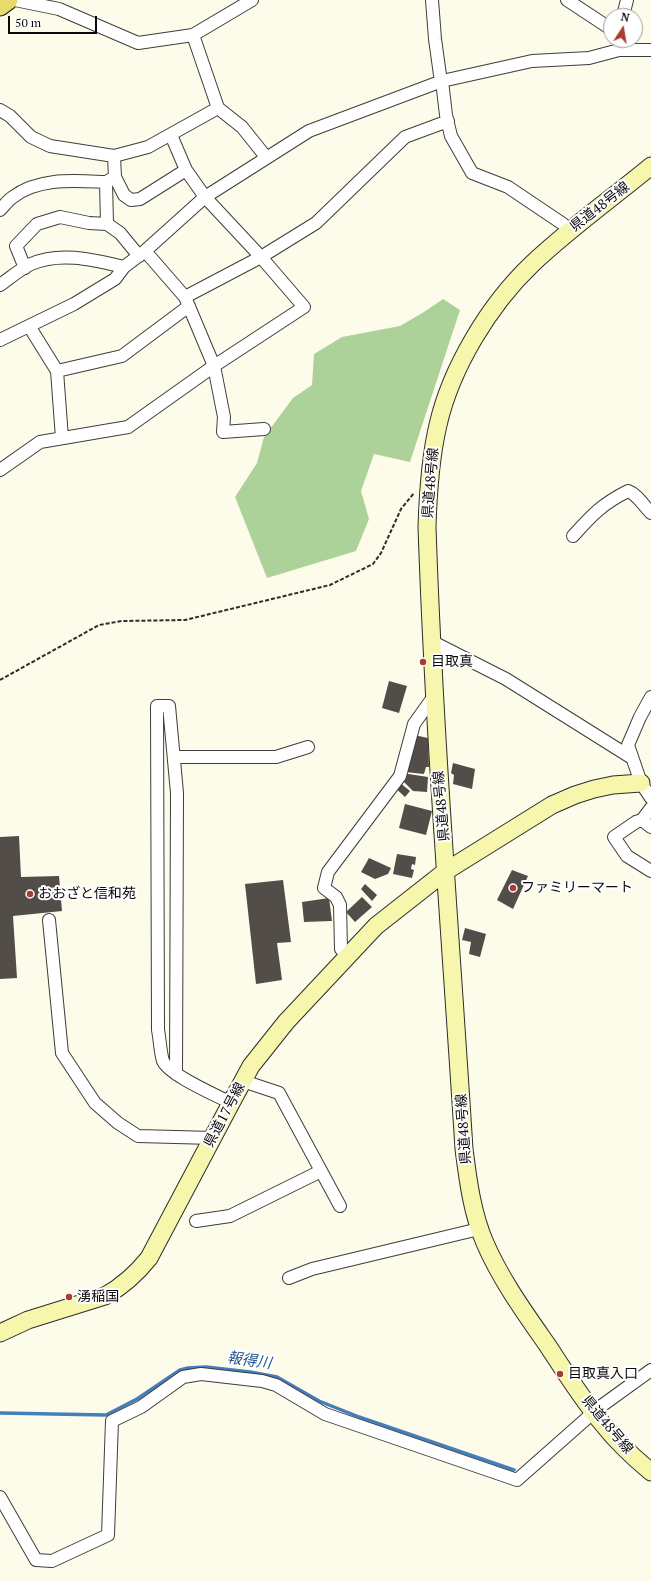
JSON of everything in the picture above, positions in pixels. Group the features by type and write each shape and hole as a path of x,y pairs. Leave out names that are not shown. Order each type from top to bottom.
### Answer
{"main road":[{"path":"0,6 8,0"},
{"name":"県道48号線","path":"651,166 570,230 531,265 501,298 470,346 446,398 437,431 429,479 427,527 434,696 464,1149 469,1186 479,1229 484,1243 506,1284 593,1412 631,1456 651,1472"},
{"name":"県道17号線","path":"0,1332 28,1320 106,1296 129,1280 150,1258 231,1103 263,1050 286,1022 376,926 446,871 531,817 564,800 594,789 613,785 646,783"}],"street":[{"path":"15,0 59,9 138,43 193,35 252,0"},
{"path":"567,0 603,24"},
{"path":"435,1 435,39 451,136 472,173 508,187 570,230"},
{"path":"193,35 218,108 242,127 266,158"},
{"path":"0,340 74,304 115,279 124,267 205,197 309,131 442,81 532,61 589,58 611,48"},
{"path":"638,48 651,50"},
{"path":"0,110 10,116 32,137 50,146 114,156 148,147 218,108"},
{"path":"57,371 122,356 187,302 316,223 405,137 448,121"},
{"path":"0,470 40,442 128,428 214,366 304,307 261,257 205,197 186,170 171,135"},
{"path":"107,224 114,156"},
{"path":"111,180 124,195 131,200 140,199 186,170"},
{"path":"0,210 12,197 33,185 68,181 111,180"},
{"path":"25,268 16,246 36,224 60,217 89,223 107,224 120,233 142,253 187,302 214,366 224,417 224,432 264,429"},
{"path":"0,285 31,264 60,257 88,259 124,267"},
{"path":"29,326 57,371 62,438"},
{"path":"573,536 594,513 610,500 628,491 632,492 651,513"},
{"path":"431,641 506,679 632,758"},
{"path":"348,956 341,949 340,905 336,897 324,888 325,879 328,872 400,776 414,724 434,696"},
{"path":"651,697 645,718 628,744 632,758 646,783 651,798"},
{"path":"176,1074 177,793 169,706 157,706 158,1030 164,1062 176,1074 231,1103"},
{"path":"174,757 276,757 308,747"},
{"path":"651,808 647,823 636,822 614,837 627,856 651,871"},
{"path":"49,920 62,1053 95,1104 118,1123 138,1136 213,1138"},
{"path":"243,1081 279,1093 340,1206"},
{"path":"196,1221 230,1216 321,1171"},
{"path":"288,1278 312,1269 479,1229"},
{"path":"0,1497 36,1560 52,1561 108,1535 112,1421 141,1407 183,1377 201,1374 262,1381 276,1385 325,1414 517,1480 593,1412 651,1370"}],"path":[{"path":"0,680 99,625 122,622 185,620 330,585 373,564 381,553 401,509 411,496 429,479"}],"green space":[{"path":"443,299 460,310 410,462 374,454 361,491 369,519 356,551 267,578 235,497 257,463 264,437 293,398 312,385 314,354 342,337 400,326"}],"building":[{"path":"389,681 407,686 399,713 382,708"},
{"path":"414,735 428,738 429,767 426,767 424,774 405,772"},
{"path":"453,763 475,769 472,789 453,784 454,775 451,773"},
{"path":"402,773 428,777 427,792 413,791 401,779"},
{"path":"394,778 410,791 405,797 390,783"},
{"path":"405,804 432,811 426,835 399,828"},
{"name":"おおざと信和苑","path":"19,836 21,877 59,876 62,911 13,916 17,978 0,979 0,837"},
{"path":"397,854 416,857 415,865 412,864 411,869 414,870 412,878 393,874"},
{"path":"369,858 391,868 388,874 375,879 361,872"},
{"name":"ファミリーマート","path":"512,870 528,876 513,909 497,900"},
{"path":"283,880 291,942 277,943 282,980 256,984 245,884"},
{"path":"365,884 377,895 372,901 361,889"},
{"path":"362,897 372,907 355,922 346,912"},
{"path":"329,898 332,921 304,922 302,902"},
{"path":"465,928 486,934 480,957 469,954 471,942 462,940"}],"waterway":[{"name":"報得川","path":"0,1413 106,1415 137,1399 180,1370 206,1367 277,1377 319,1401 359,1417 514,1470"}],"place":[{"name":"目取真","path":"423,662"},
{"name":"ファミリーマート","path":"513,888"},
{"name":"おおざと信和苑","path":"30,894"},
{"name":"湧稲国","path":"69,1297"},
{"name":"目取真入口","path":"560,1374"}]}
